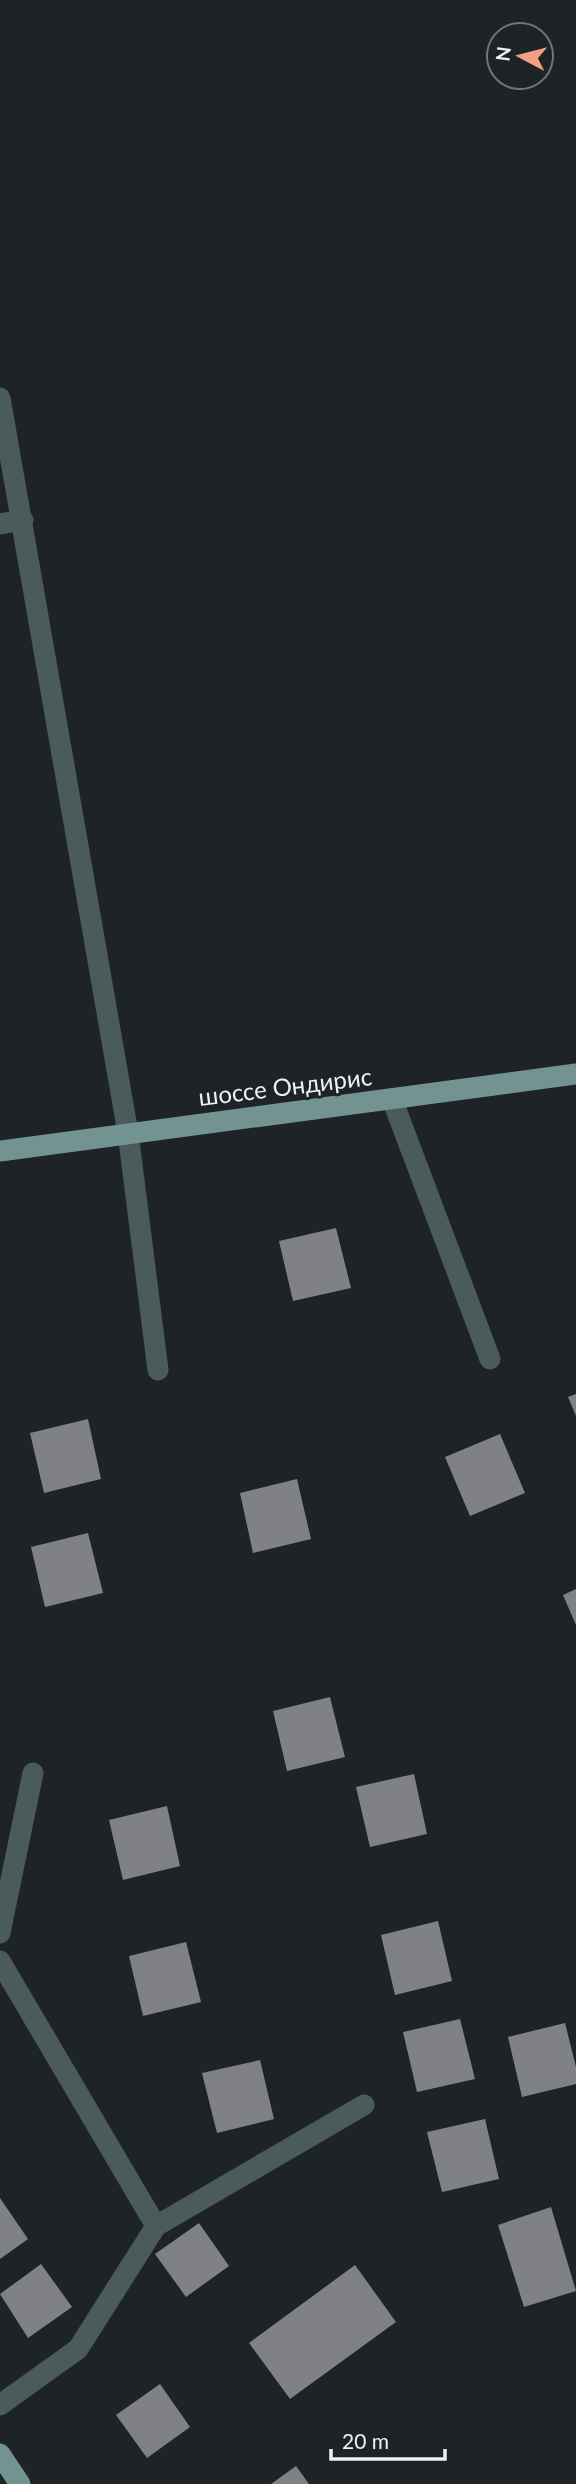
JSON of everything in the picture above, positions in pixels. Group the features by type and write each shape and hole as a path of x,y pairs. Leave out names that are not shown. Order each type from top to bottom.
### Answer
{"main road":[{"name":"шоссе Ондирис","path":"0,1151 576,1074"},
{"path":"0,2454 20,2484"}],"street":[{"path":"0,398 128,1133 158,1370"},
{"path":"0,524 23,520"},
{"path":"392,1099 490,1359"},
{"path":"0,1933 33,1773"},
{"path":"0,1961 156,2226"},
{"path":"0,2405 78,2349 156,2226 364,2105"}],"building":[{"path":"336,1228 351,1288 293,1301 279,1241"},
{"path":"576,1394 576,1416 568,1397"},
{"path":"88,1419 101,1479 44,1493 30,1433"},
{"path":"500,1434 525,1493 470,1516 445,1457"},
{"path":"297,1479 311,1539 253,1553 240,1493"},
{"path":"88,1533 103,1593 45,1607 31,1547"},
{"path":"576,1589 576,1625 563,1595"},
{"path":"330,1697 345,1757 287,1771 273,1711"},
{"path":"414,1774 427,1834 370,1847 356,1787"},
{"path":"167,1806 180,1866 123,1880 109,1820"},
{"path":"438,1921 452,1981 395,1995 381,1935"},
{"path":"186,1942 201,2002 143,2016 129,1956"},
{"path":"460,2019 475,2079 417,2092 403,2032"},
{"path":"565,2023 576,2067 576,2084 522,2097 508,2037"},
{"path":"260,2060 274,2119 217,2133 202,2073"},
{"path":"485,2119 499,2179 442,2192 427,2132"},
{"path":"0,2198 28,2239 0,2259"},
{"path":"551,2207 576,2291 524,2307 498,2225"},
{"path":"199,2223 229,2266 186,2297 155,2254"},
{"path":"41,2264 72,2307 28,2338 0,2294"},
{"path":"355,2265 396,2322 290,2399 249,2343"},
{"path":"160,2384 190,2427 147,2458 116,2415"},
{"path":"296,2466 309,2484 271,2484"}]}
